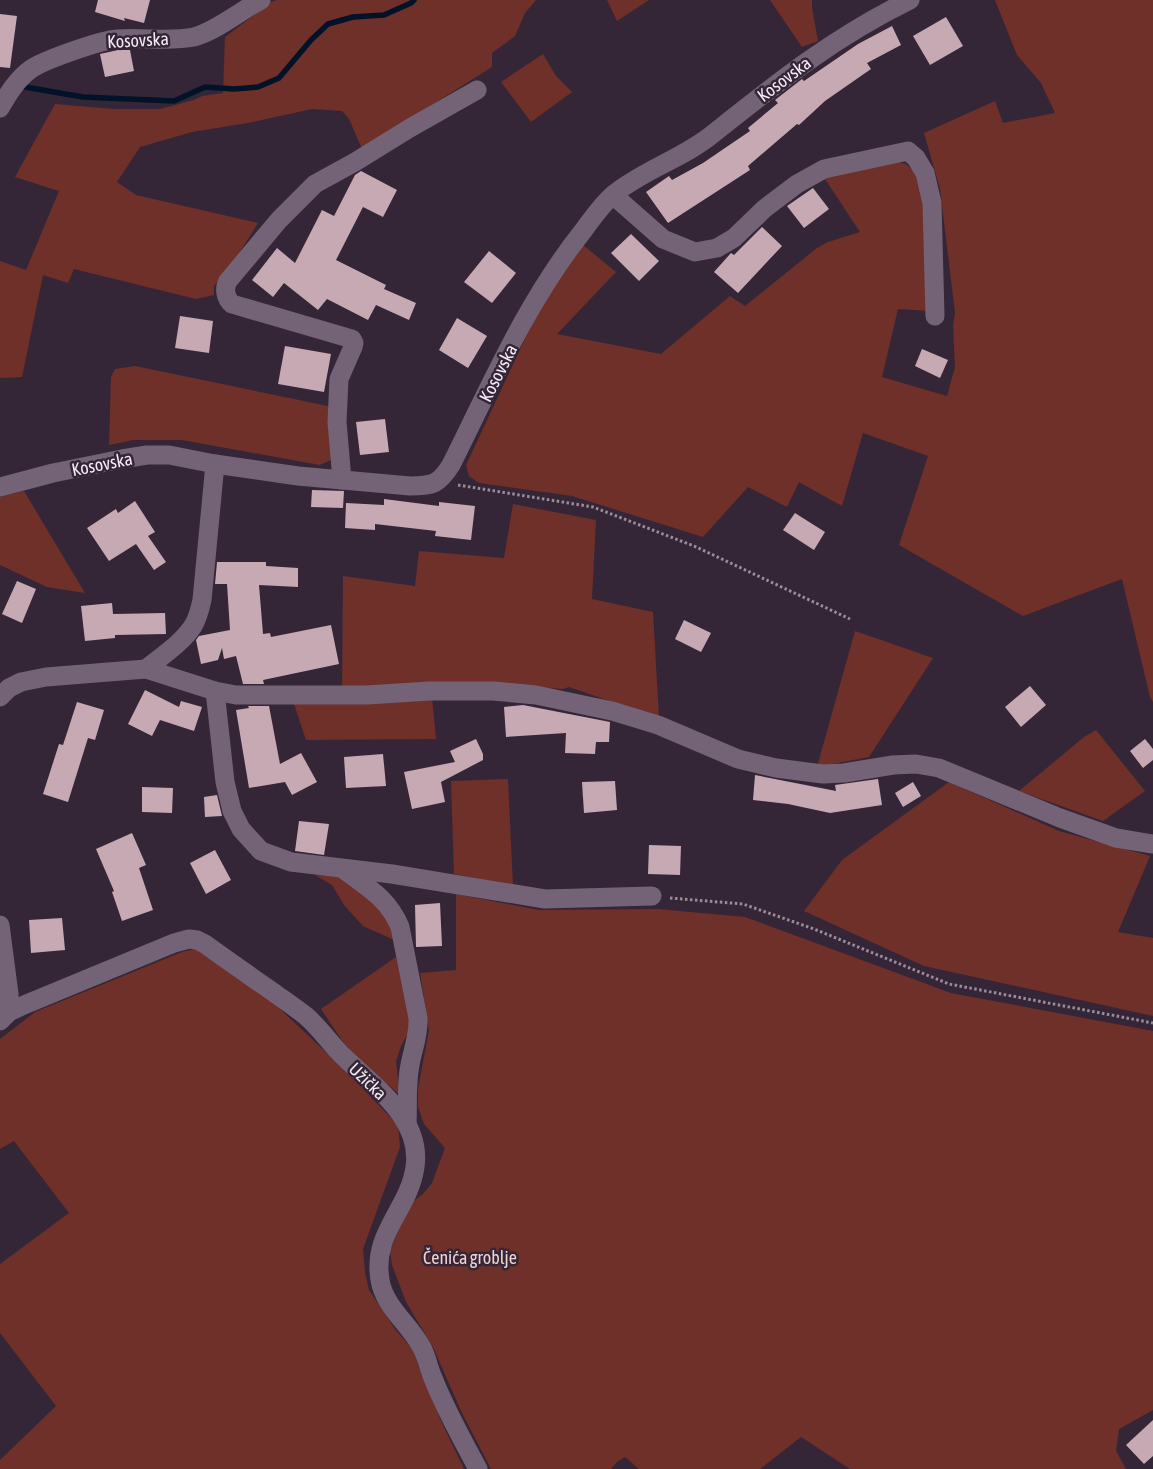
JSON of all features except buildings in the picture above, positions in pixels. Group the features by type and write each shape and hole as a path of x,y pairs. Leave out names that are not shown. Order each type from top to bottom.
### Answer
{"street":[{"name":"Kosovska","path":"0,108 15,85 30,70 40,65 97,43 115,39 176,38 200,35 261,0"},
{"name":"Kosovska","path":"0,487 53,474 147,456 169,455 298,476 410,486 432,485 438,482 451,465 534,303 563,256 613,195 642,174 710,137 809,59 842,37 910,0"},
{"path":"342,480 337,402 339,379 354,344 352,339 232,304 228,301 225,286 279,220 315,184 477,90"},
{"path":"613,195 663,239 695,252 718,248 734,238 764,209 797,184 824,169 908,151 916,158 925,173 932,203 935,316"},
{"path":"146,669 192,627 198,615 202,600 215,464"},
{"path":"0,697 9,688 21,682 46,677 146,669 215,691 236,695 367,695 430,691 492,691 536,696 612,711 658,725 738,759 776,768 823,774 844,773 901,764 916,764 939,768 1060,818 1116,838 1153,844"},
{"path":"215,691 225,782 232,811 241,829 261,851 291,862 392,874 545,899 652,896"},
{"path":"342,868 384,900 395,914 400,927 418,1018 419,1033 413,1047 409,1067 407,1125"},
{"path":"0,925 9,994 4,1016"},
{"name":"Užička","path":"4,1016 63,987 188,939 197,940 306,1016 326,1035 343,1056 387,1098 414,1137 415,1166 410,1188 384,1238 379,1252 380,1283 386,1299 421,1346 446,1408 478,1469"}],"path":[{"path":"438,482 593,507 694,546 850,619"},
{"path":"652,896 743,904 814,929 949,984 1153,1023"}],"green space":[{"path":"277,0 536,0 525,13 515,36 492,53 492,67 362,149 349,119 342,111 312,109 248,123 192,132 140,147 117,182 136,195 258,223 235,260 214,286 214,295 196,299 74,269 68,283 43,275 22,377 0,378 0,261 26,270 59,191 15,177 55,104 114,109 160,109 202,96 223,93 225,37 271,2"},
{"path":"607,0 649,0 617,21"},
{"path":"770,0 812,0 818,41 802,47"},
{"path":"995,0 1153,0 1153,702 1150,697 1122,579 1023,616 899,545 928,456 863,433 842,506 799,482 787,507 748,487 703,537 572,496 479,483 469,476 466,465 529,330 550,293 583,245 616,272 557,334 661,354 730,296 745,306 817,248 828,242 860,232 823,176 899,162 906,164 917,174 926,204 929,311 898,309 882,377 947,396 955,367 953,326 955,313 940,189 924,133 995,101 1003,123 1055,113 1041,83 1017,55"},
{"path":"543,54 556,76 572,92 531,122 501,82"},
{"path":"135,366 328,406 331,460 320,465 182,440 133,440 109,445 111,377 115,369"},
{"path":"24,491 85,593 47,587 0,565 0,497"},
{"path":"513,504 596,520 592,599 653,612 659,718 569,687 563,689 473,683 342,687 343,576 415,586 419,551 504,558"},
{"path":"855,631 933,658 869,757 817,767"},
{"path":"432,697 436,739 306,740 294,704"},
{"path":"1096,730 1145,791 1103,821 1019,791 1084,737"},
{"path":"508,779 513,886 454,874 451,781"},
{"path":"949,782 1059,831 1150,856 1118,932 1153,938 1153,1016 924,966 804,911 842,860"},
{"path":"315,875 340,876 377,900 390,923 394,940 363,926 344,905 332,885"},
{"name":"Čenića groblje","path":"456,894 539,910 658,909 745,917 951,993 1153,1031 1153,1410 1119,1429 1116,1451 1126,1469 850,1469 801,1437 760,1469 639,1469 625,1457 611,1469 491,1469 461,1411 433,1347 406,1302 392,1265 390,1251 409,1205 424,1193 432,1183 445,1148 424,1124 418,1107 418,1089 429,1030 420,973 456,970"},
{"path":"194,949 203,951 267,997 342,1067 398,1125 400,1147 363,1249 365,1272 369,1290 395,1329 414,1351 419,1368 442,1423 464,1469 0,1469 0,1460 56,1406 0,1333 0,1264 69,1213 14,1141 0,1149 0,1039 35,1012 182,952"},
{"path":"396,957 412,1017 409,1031 396,1061 400,1095 360,1061 343,1042 321,1009"}],"waterway":[{"path":"19,86 83,97 174,101 205,87 234,89 258,87 279,78 311,40 328,24 353,17 384,15 414,0"}]}
